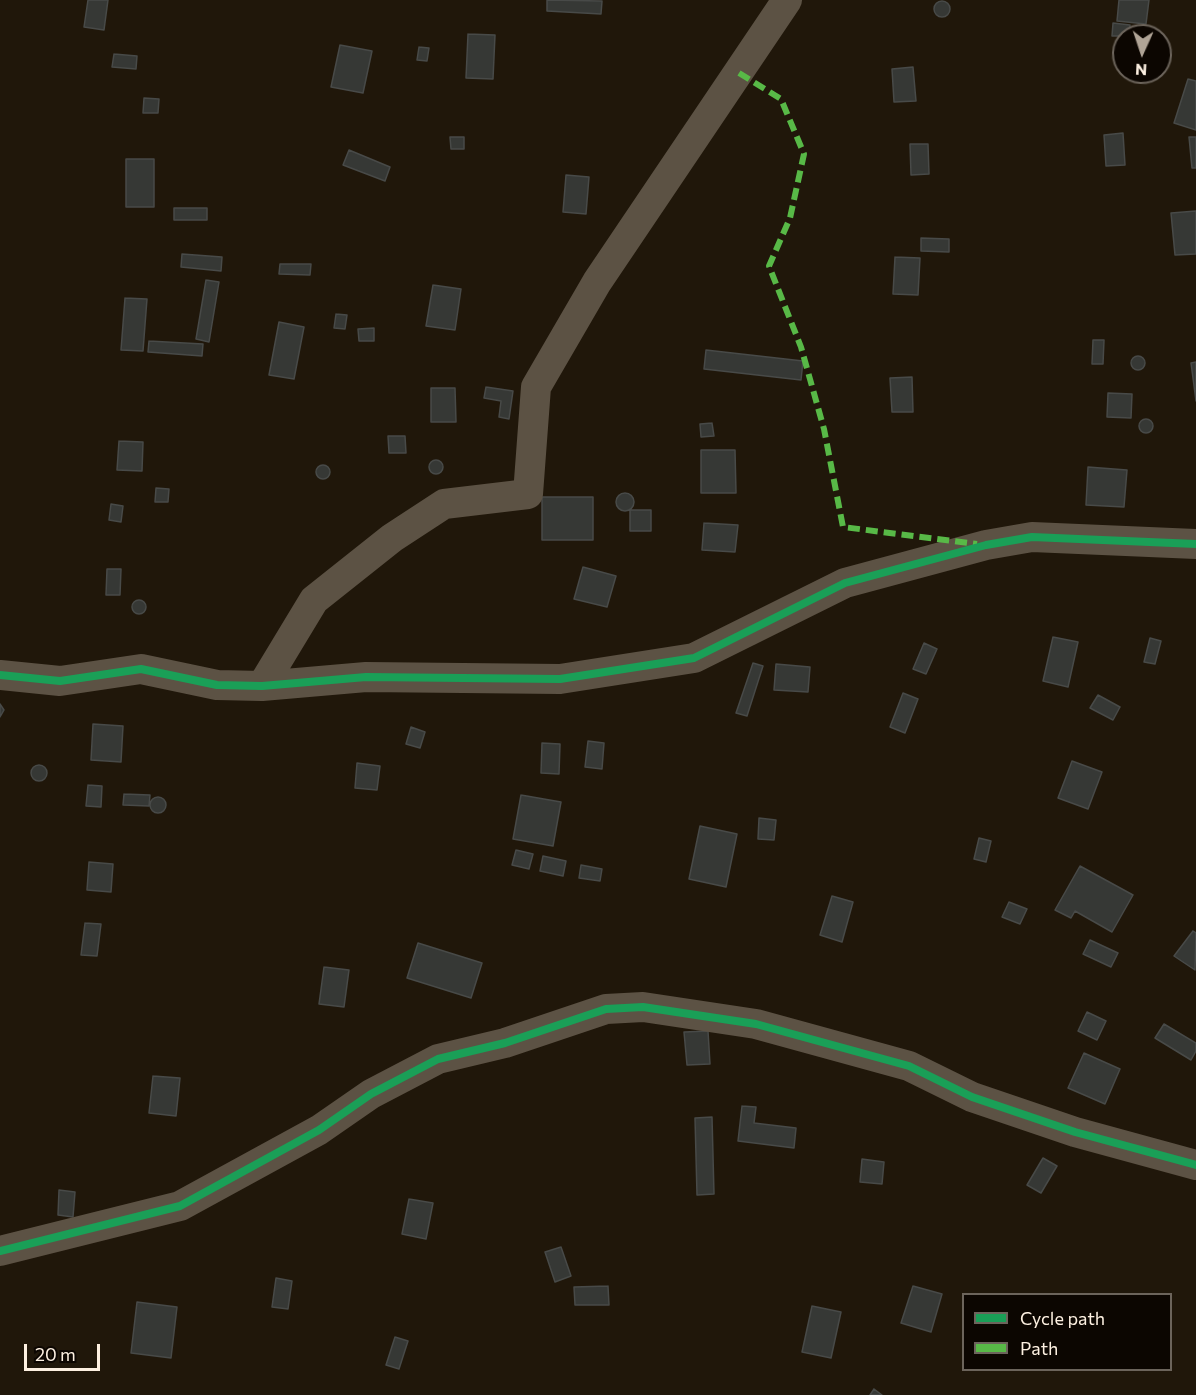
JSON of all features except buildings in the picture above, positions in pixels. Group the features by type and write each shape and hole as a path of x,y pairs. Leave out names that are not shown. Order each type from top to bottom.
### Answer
{"street":[{"path":"262,686 314,600 392,538 444,504 528,494 536,387 597,282 787,0"},
{"path":"0,675 60,681 141,669 217,685 262,686 366,677 560,679 694,658 845,584 986,545 1032,537 1196,544"},
{"path":"0,1251 180,1206 319,1130 371,1094 438,1059 505,1043 606,1009 643,1007 756,1024 909,1066 972,1096 1054,1125 1196,1166"}],"marked path":[{"path":"739,73 781,99 804,154 790,218 769,266 801,347 824,429 843,527 977,544"}],"cycle path":[{"path":"0,675 60,681 141,669 217,685 262,686 366,677 560,679 694,658 845,583 986,545 1032,537 1196,544"},
{"path":"0,1251 180,1206 319,1130 371,1094 438,1059 505,1043 606,1009 643,1007 756,1024 909,1066 972,1097 1075,1132 1196,1165"}]}
